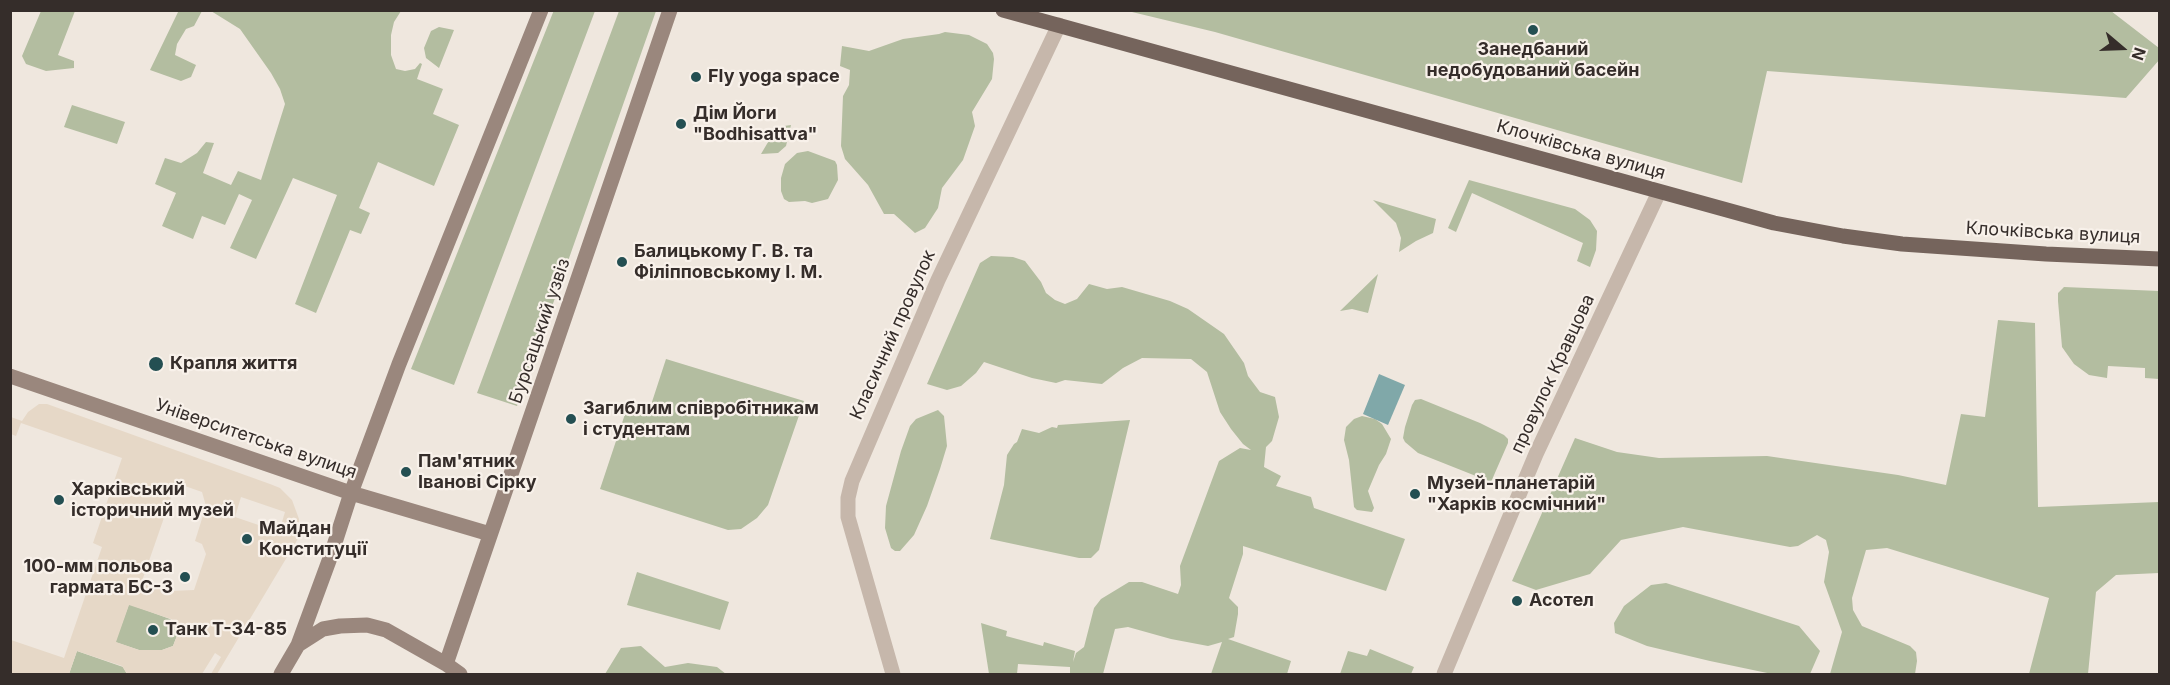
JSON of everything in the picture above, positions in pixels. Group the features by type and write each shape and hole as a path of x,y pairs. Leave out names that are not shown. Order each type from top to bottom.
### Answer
{"main road":[{"name":"Клочківська вулиця","path":"1003,10 1774,223 1843,236 1914,244 2046,254 2160,258"}],"street":[{"path":"281,675 298,645 399,364 541,10"},
{"name":"Бурсацький узвіз","path":"446,664 670,10"},
{"name":"Класичний провулок","path":"893,675 848,517 848,498 852,481 938,280 1059,25"},
{"name":"провулок Кравцова","path":"1444,675 1536,454 1659,192"},
{"name":"Університетська вулиця","path":"10,376 351,493 490,534"},
{"path":"298,645 322,629 367,625 386,630 446,664 460,675"}],"green space":[{"path":"179,10 202,11 194,26 186,29 177,44 175,55 196,65 191,77 181,81 150,70"},
{"path":"554,10 595,11 454,385 411,369"},
{"path":"41,11 75,11 58,55 74,61 74,68 46,71 26,64 22,56"},
{"path":"211,11 401,11 394,22 391,35 391,55 396,69 405,71 415,69 420,63 422,64 417,79 443,89 433,114 459,125 434,186 378,162 359,208 370,213 361,234 350,230 316,313 295,304 337,195 293,178 256,259 230,248 252,200 239,194 225,225 202,216 193,239 162,226 176,193 155,184 165,158 181,163 197,153 206,142 214,143 203,173 231,185 238,171 261,180 285,104 271,73 240,29"},
{"path":"619,11 656,11 517,406 477,393"},
{"path":"1132,11 2111,11 2159,48 2160,59 2126,98 1767,71 1742,183 1215,32"},
{"path":"439,27 454,30 439,68 426,58 424,48 431,31"},
{"path":"945,32 969,35 987,44 994,59 992,79 972,112 975,126 963,160 942,188 938,208 925,228 915,233 894,214 884,214 868,185 845,159 841,146 843,96 849,85 850,70 840,66 842,46 869,51 903,39"},
{"path":"72,105 125,122 117,144 64,127"},
{"path":"791,125 786,146 778,153 761,154 774,132"},
{"path":"808,151 835,161 838,180 828,199 812,203 789,202 784,199 781,191 781,178 785,164 797,153"},
{"path":"1469,180 1575,209 1590,220 1597,231 1596,250 1590,267 1577,261 1583,243 1472,193 1456,232 1448,228"},
{"path":"1373,200 1436,219 1433,233 1399,252 1401,238 1396,223"},
{"path":"991,256 1013,257 1025,261 1041,282 1046,293 1065,304 1077,299 1089,284 1107,289 1122,287 1170,301 1188,309 1224,334 1260,392 1275,397 1279,417 1272,441 1266,447 1264,467 1281,476 1276,486 1311,497 1314,508 1405,539 1386,591 1243,546 1243,554 1229,598 1238,607 1238,614 1234,637 1228,639 1291,661 1287,674 1211,674 1222,642 1208,646 1128,627 1115,629 1103,674 1070,674 1070,667 1018,664 1017,674 989,674 981,623 1007,631 1006,636 1043,646 1044,642 1075,651 1073,662 1076,653 1084,647 1094,608 1101,599 1129,582 1142,582 1178,594 1181,585 1180,566 1219,461 1240,448 1251,450 1243,444 1220,412 1207,372 1191,359 1142,358 1123,368 1102,384 1065,380 1056,383 1032,378 984,362 976,373 961,386 947,390 927,384 980,263"},
{"path":"1378,274 1368,313 1352,309 1340,311"},
{"path":"2064,287 2159,291 2159,379 2145,378 2145,368 2108,366 2107,378 2089,375 2074,364 2062,347 2058,293"},
{"path":"1998,320 2035,323 2038,507 2159,502 2159,573 2116,575 2096,592 2088,674 2029,674 2049,598 1887,548 1866,550 1852,598 1853,610 1862,626 1910,646 1916,652 1915,674 1830,674 1842,632 1824,582 1829,552 1826,540 1817,535 1798,546 1790,547 1683,527 1621,540 1590,574 1536,590 1512,581 1575,438 1617,452 1659,458 1767,456 1898,475 1946,485 1961,414 1985,417"},
{"path":"666,359 804,401 768,505 757,518 741,529 728,530 600,489 629,402 650,408"},
{"path":"1421,399 1480,423 1508,439 1491,482 1418,453 1405,442 1403,438 1405,427 1412,405 1415,400"},
{"path":"938,410 944,416 947,446 940,469 914,535 900,551 895,551 891,548 885,528 886,506 901,451 910,426 916,419"},
{"path":"1362,416 1375,419 1382,424 1391,439 1368,491 1374,508 1372,512 1357,510 1354,507 1349,460 1344,440 1346,427 1354,419"},
{"path":"1130,420 1099,550 1091,558 1079,558 990,539 1004,485 1007,455 1017,442 1022,429 1039,433 1052,427 1057,428 1058,425"},
{"path":"637,572 729,602 720,630 627,605"},
{"path":"1666,583 1799,626 1820,651 1810,674 1772,674 1710,661 1647,646 1615,633 1614,623 1624,606 1651,585"},
{"path":"129,604 170,619 176,624 178,633 173,646 162,650 139,650 115,642"},
{"path":"641,646 665,667 688,663 717,667 726,674 605,674 621,648"},
{"path":"1370,649 1414,667 1411,674 1340,674 1348,651 1367,656"},
{"path":"77,651 123,667 127,674 69,674"}],"shaded area":[{"name":"Майдан Конституції","path":"39,404 47,404 270,484 280,488 292,500 299,519 299,537 217,674 211,674 221,657 215,653 202,674 127,674 122,666 77,651 69,674 11,674 11,640 64,658 102,547 93,543 122,458 21,423 16,436 11,434 11,417 22,421 28,412","holes":["182,485 202,492 206,506 195,541 202,544 206,554 194,590 171,591 142,581 174,489","241,497 285,512 279,532 235,517","129,605 171,619 176,624 178,633 173,646 162,650 139,650 116,642"]}],"water":[{"path":"1379,374 1405,385 1388,425 1363,414"}],"place":[{"name":"Занедбаний недобудований басейн","path":"1533,30"},
{"name":"Fly yoga space","path":"696,77"},
{"name":"Дім Йоги \"Bodhisattva\"","path":"681,124"},
{"name":"Балицькому Г. В. та Філіпповському І. М.","path":"622,262"},
{"name":"Крапля життя","path":"156,364"},
{"name":"Загиблим співробітникам і студентам","path":"571,419"},
{"name":"Пам'ятник Іванові Сірку","path":"406,472"},
{"name":"Музей-планетарій \"Харків космічний\"","path":"1415,494"},
{"name":"Харківський історичний музей","path":"59,500"},
{"name":"Майдан Конституції","path":"247,539"},
{"name":"100-мм польова гармата БС-3","path":"185,577"},
{"name":"Асотел","path":"1517,601"},
{"name":"Танк Т-34-85","path":"153,630"}]}
